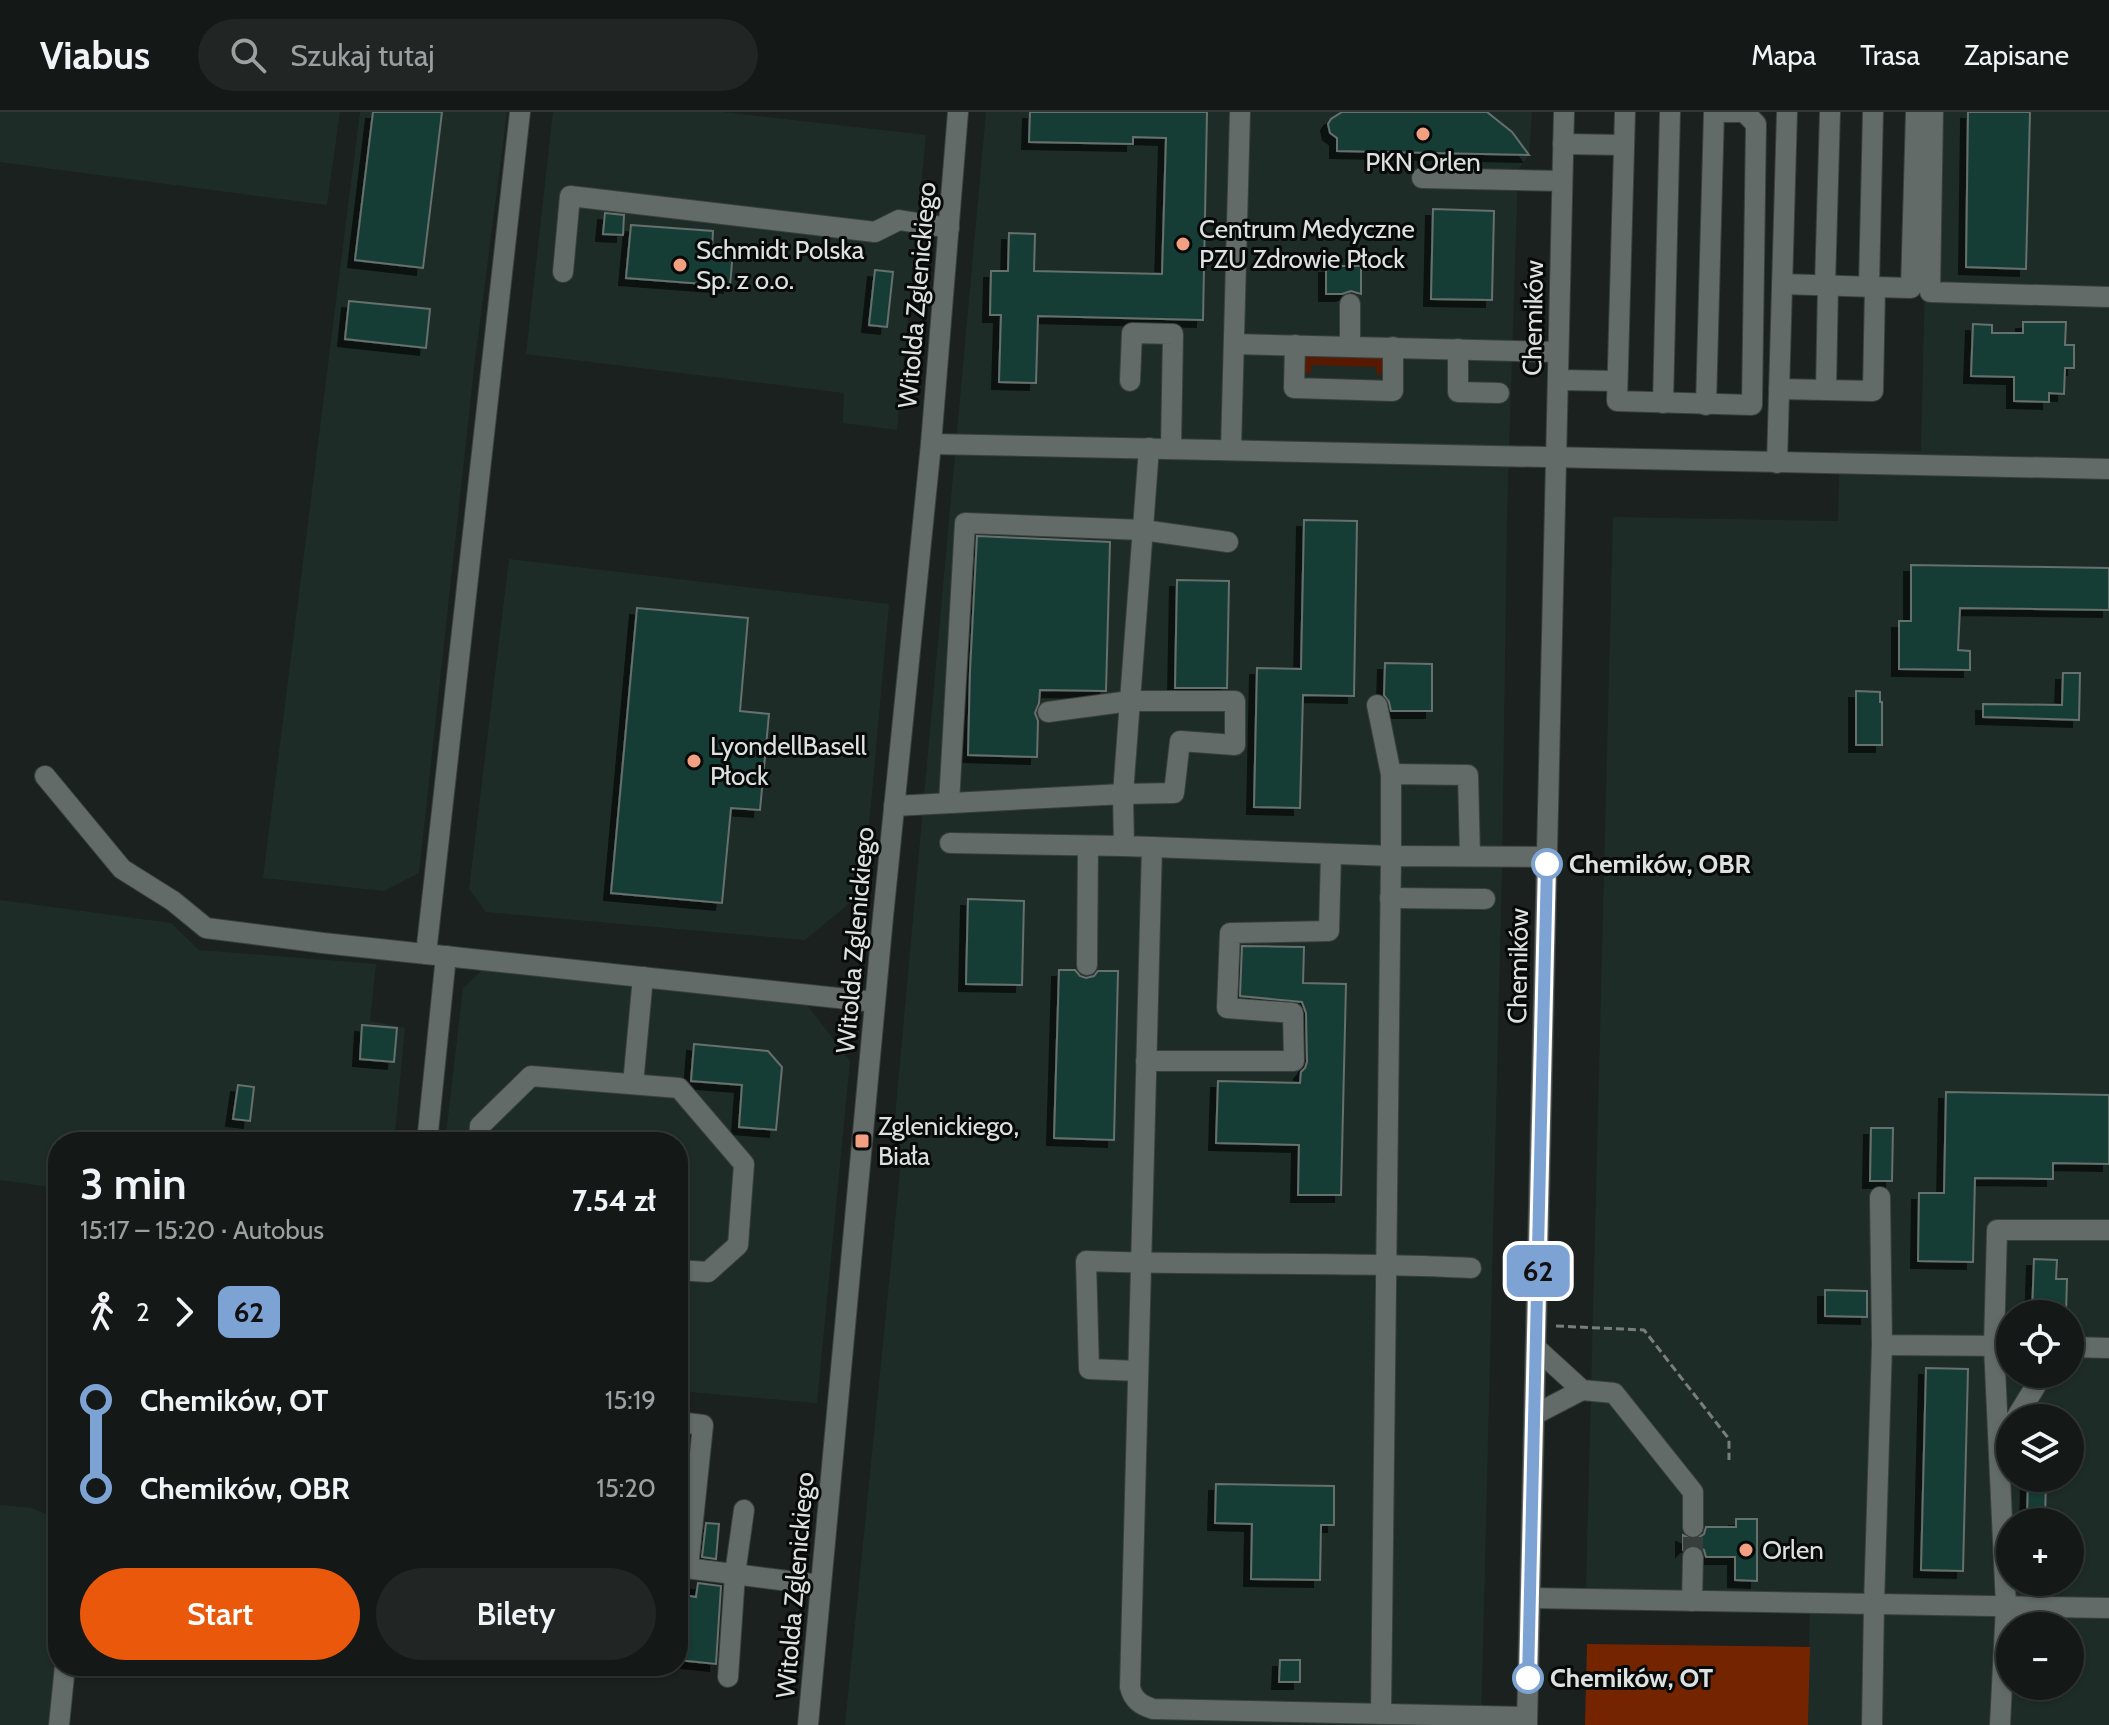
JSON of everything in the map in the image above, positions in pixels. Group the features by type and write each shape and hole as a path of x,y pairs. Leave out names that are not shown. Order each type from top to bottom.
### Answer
{"street":[{"path":"427,1132 436,955 520,112"},
{"name":"Witolda Zglenickiego","path":"808,1725 875,1002 931,444 958,112"},
{"path":"1231,449 1240,112"},
{"name":"Chemików","path":"1527,1721 1564,112"},
{"path":"1625,112 1617,401 1706,405 1752,405 1826,390 1873,391 1873,112"},
{"path":"1663,403 1670,112"},
{"path":"1706,405 1714,112"},
{"path":"1725,112 1744,112 1756,124 1752,405"},
{"path":"1826,390 1830,112"},
{"path":"1782,284 1911,288 1916,112"},
{"path":"1933,112 1930,292 2109,297"},
{"path":"1756,124 1787,118 1777,463"},
{"path":"1563,144 1623,145"},
{"path":"1422,178 1562,181"},
{"path":"563,272 570,196 875,232 899,220 949,228"},
{"path":"1350,304 1350,346"},
{"path":"1130,381 1132,333 1173,334 1171,448"},
{"path":"1234,344 1558,352"},
{"path":"1295,345 1294,388 1393,391 1393,347"},
{"path":"1458,349 1458,392 1499,393"},
{"path":"1558,380 1617,381"},
{"path":"931,444 2109,469"},
{"path":"1124,846 1123,794 1149,448"},
{"path":"949,803 965,523 1143,530 1228,542"},
{"path":"894,806 1174,793 1180,741 1235,745 1235,701 1130,701 1048,712"},
{"path":"1377,705 1391,774 1381,1714"},
{"path":"1391,774 1468,775 1470,856"},
{"path":"45,776 122,869 173,901 206,928 875,1002"},
{"path":"950,843 1391,856 1547,857"},
{"path":"1087,965 1088,846"},
{"path":"1152,847 1132,1695 1144,1706 1153,1709 1527,1721"},
{"path":"1146,1061 1294,1061 1293,1013 1227,1008 1230,933 1329,931 1331,854"},
{"path":"1390,898 1485,899"},
{"path":"633,1084 643,977"},
{"path":"480,1132 480,1126 531,1076 679,1088 744,1164 738,1245 708,1272 688,1271"},
{"path":"1872,1725 1882,1345 1880,1197"},
{"path":"2000,1300 1997,1230 2109,1230"},
{"path":"1138,1371 1089,1369 1086,1261 1386,1263 1471,1268"},
{"path":"1882,1345 1996,1346"},
{"path":"2084,1347 2109,1348"},
{"path":"1536,1348 1582,1390"},
{"path":"1534,1415 1582,1390 1614,1393 1693,1492 1693,1527"},
{"path":"688,1423 703,1425 688,1532"},
{"path":"2000,1725 2006,1606 2001,1492"},
{"path":"728,1677 735,1574 744,1510"},
{"path":"1692,1601 1693,1557"},
{"path":"688,1569 820,1585"},
{"path":"1530,1598 2109,1608"},
{"path":"59,1725 64,1676"}],"path":[{"path":"1548,1326 1644,1330 1729,1439 1729,1460"}],"shaded area":[{"path":"0,112 340,112 327,205 0,162"},
{"path":"360,112 507,112 474,368 419,873 384,891 263,878"},
{"path":"553,112 722,112 926,135 897,430 843,423 844,393 526,354"},
{"path":"986,112 1532,114 1529,155 1518,170 1507,514 1502,870 1481,1725 845,1725 902,1152 892,1151"},
{"path":"1929,112 2109,112 2109,1725 1808,1725 1810,1596 1586,1591 1613,517 1838,521 1840,450 1921,451"},
{"path":"1306,357 1383,358 1386,364 1384,373 1377,375 1376,367 1311,365 1311,374 1304,372 1303,361"},
{"path":"509,559 889,604 863,892 805,940 486,912 469,889"},
{"path":"0,900 171,923 199,950 376,964 370,1021 405,1028 395,1132 48,1132 48,1187 0,1180"},
{"path":"482,970 807,1005 850,1061 817,1403 688,1392 688,1132 446,1132 463,988"},
{"path":"0,1505 32,1508 48,1515 48,1676 54,1676 50,1725 0,1725"},
{"path":"1587,1644 1810,1647 1808,1725 1585,1725"}],"building":[{"path":"373,112 442,112 423,268 355,260"},
{"name":"Centrum Medyczne PZU Zdrowie Płock","path":"1030,112 1207,112 1203,320 1038,316 1036,383 999,382 1001,315 990,315 991,271 1008,271 1009,233 1035,234 1034,271 1162,274 1166,138 1133,137 1133,144 1029,142"},
{"name":"PKN Orlen","path":"1342,112 1487,112 1512,132 1529,155 1337,151 1337,138 1330,133 1328,124"},
{"path":"1968,112 2030,112 2026,269 1966,267"},
{"path":"1433,209 1494,211 1492,300 1431,299"},
{"path":"605,213 624,215 623,235 603,234"},
{"name":"Schmidt Polska Sp. z o.o.","path":"631,225 713,231 712,250 733,251 730,286 626,278"},
{"path":"1326,266 1361,266 1361,294 1351,291 1326,294"},
{"path":"875,270 893,272 887,327 869,325"},
{"path":"349,301 430,309 426,348 345,339"},
{"path":"2023,322 2066,322 2065,345 2074,345 2074,368 2065,368 2064,394 2049,393 2049,402 2014,401 2014,377 1971,376 1973,324 1992,325 1992,333 2023,333"},
{"path":"1304,520 1357,521 1354,696 1303,695 1300,808 1254,807 1257,668 1301,669"},
{"path":"977,536 1110,542 1106,691 1040,690 1035,713 1038,721 1037,757 968,755"},
{"path":"1911,565 2109,568 2109,610 1960,608 1958,650 1970,651 1970,670 1899,669 1899,621 1911,621"},
{"path":"1177,580 1229,581 1227,688 1175,688"},
{"name":"LyondellBasell Płock","path":"637,608 748,618 740,711 769,714 760,810 731,808 722,903 611,893"},
{"path":"1385,663 1432,664 1432,711 1391,711 1384,695"},
{"path":"2063,673 2080,673 2079,720 1983,717 1983,704 2062,705"},
{"path":"1856,691 1880,692 1882,745 1856,745"},
{"path":"968,899 1024,901 1022,985 966,984"},
{"path":"1242,946 1304,947 1303,983 1346,984 1341,1195 1298,1195 1299,1145 1216,1143 1218,1081 1300,1083 1301,1072 1307,1062 1306,1013 1302,1002 1240,996"},
{"path":"1059,970 1075,970 1086,978 1098,971 1118,971 1114,1140 1054,1138"},
{"path":"362,1025 397,1028 394,1062 360,1059"},
{"path":"694,1044 768,1051 782,1067 776,1130 739,1127 742,1085 691,1081"},
{"path":"238,1085 254,1087 250,1121 233,1119"},
{"path":"1946,1092 2109,1095 2109,1164 2053,1163 2053,1179 1975,1178 1973,1262 1918,1261 1919,1193 1944,1193"},
{"path":"1871,1128 1893,1128 1892,1181 1870,1181"},
{"path":"2034,1259 2057,1260 2056,1279 2067,1279 2066,1300 2033,1300"},
{"path":"1825,1290 1867,1291 1867,1317 1825,1316"},
{"path":"1926,1368 1968,1369 1963,1571 1921,1570"},
{"path":"1216,1484 1334,1486 1334,1525 1321,1525 1320,1580 1251,1579 1252,1524 1215,1523"},
{"path":"2028,1492 2046,1492 2045,1508 2027,1508"},
{"path":"1736,1519 1757,1519 1757,1581 1735,1580 1735,1557 1706,1557 1704,1550 1694,1544 1683,1549 1683,1535 1694,1540 1704,1534 1706,1527 1736,1527"},
{"path":"706,1523 719,1524 716,1559 702,1557"},
{"path":"698,1583 721,1586 716,1664 688,1661 688,1596 696,1597"},
{"path":"1280,1660 1300,1660 1300,1682 1279,1682"}],"tunnel":[{"path":"1693,1527 1693,1557"}],"bus line":[{"name":"62","path":"1528,1678 1547,864"}],"place":[{"name":"PKN Orlen","path":"1423,134"},
{"name":"Centrum Medyczne PZU Zdrowie Płock","path":"1183,244"},
{"name":"Schmidt Polska Sp. z o.o.","path":"680,265"},
{"name":"LyondellBasell Płock","path":"694,761"},
{"name":"Chemików, OBR","path":"1547,864"},
{"name":"Zglenickiego, Biała","path":"862,1141"},
{"name":"Orlen","path":"1746,1550"},
{"name":"Chemików, OT","path":"1528,1678"}]}
